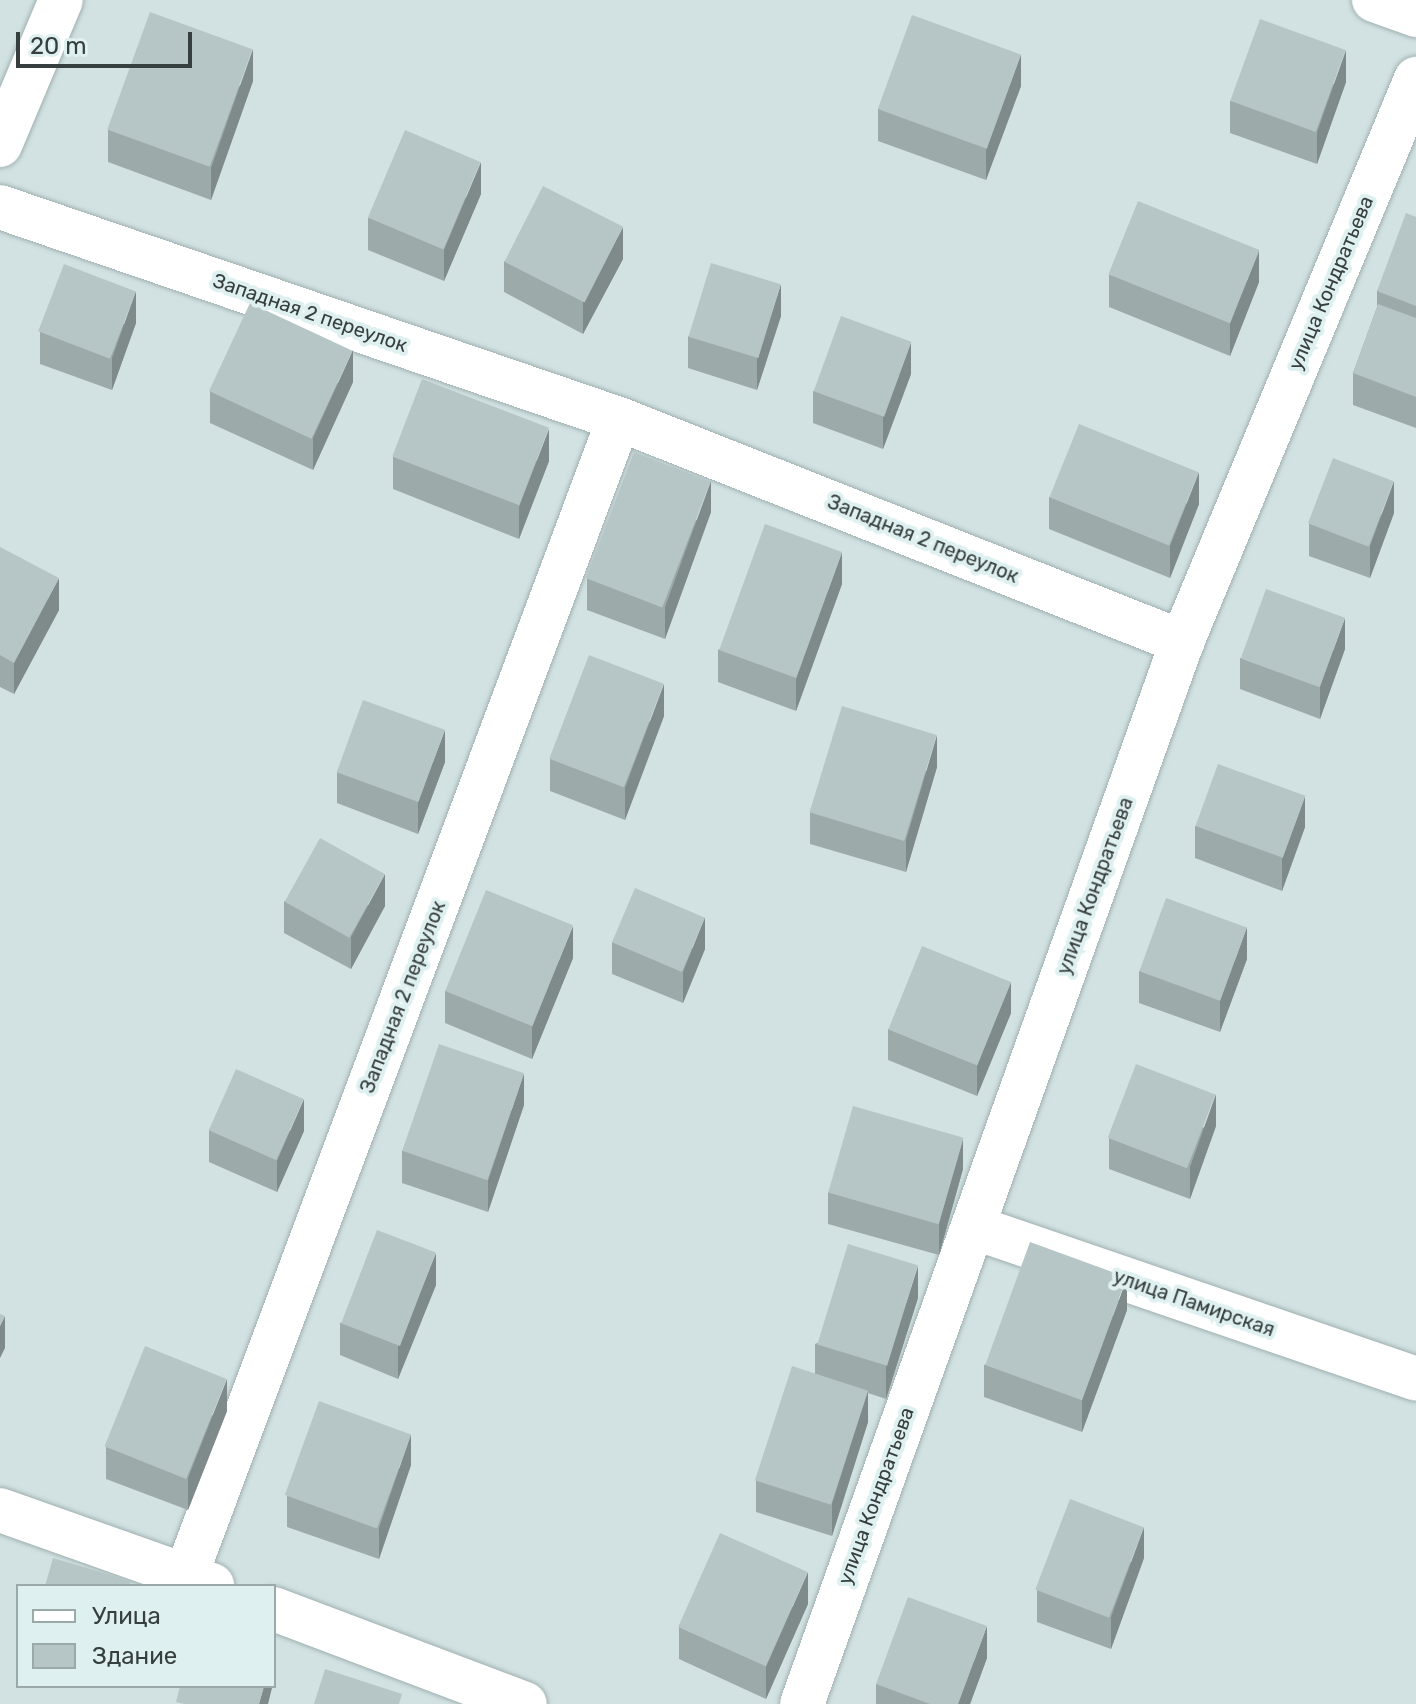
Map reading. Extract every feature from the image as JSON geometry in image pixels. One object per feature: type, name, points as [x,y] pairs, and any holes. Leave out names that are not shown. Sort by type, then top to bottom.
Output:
[{"type":"street","points":[[0,145],[61,0]]},
{"type":"street","points":[[1374,0],[1416,15]]},
{"type":"street","name":"улица Кондратьева","points":[[802,1704],[1182,642],[1416,79]]},
{"type":"street","name":"Западная 2 переулок","points":[[0,207],[619,419],[1182,642]]},
{"type":"street","name":"Западная 2 переулок","points":[[0,1510],[200,1581],[619,419]]},
{"type":"street","name":"улица Памирская","points":[[973,1227],[1416,1379]]},
{"type":"street","points":[[276,1610],[525,1704]]},
{"type":"building","points":[[150,12],[252,49],[210,167],[107,129]]},
{"type":"building","points":[[912,15],[1021,55],[987,149],[878,109]]},
{"type":"building","points":[[1260,19],[1346,50],[1316,132],[1230,101]]},
{"type":"building","points":[[405,130],[480,162],[443,249],[368,217]]},
{"type":"building","points":[[543,186],[623,227],[585,303],[504,262]]},
{"type":"building","points":[[1138,201],[1259,250],[1230,323],[1108,274]]},
{"type":"building","points":[[1406,213],[1416,217],[1416,306],[1377,291]]},
{"type":"building","points":[[711,263],[781,284],[758,358],[688,337]]},
{"type":"building","points":[[64,264],[136,292],[110,359],[38,331]]},
{"type":"building","points":[[250,303],[352,351],[311,439],[209,391]]},
{"type":"building","points":[[1378,304],[1416,318],[1416,397],[1353,373]]},
{"type":"building","points":[[841,316],[911,342],[884,417],[814,391]]},
{"type":"building","points":[[422,379],[549,428],[519,505],[392,456]]},
{"type":"building","points":[[1079,424],[1199,472],[1169,546],[1049,497]]},
{"type":"building","points":[[634,452],[711,481],[662,607],[586,578]]},
{"type":"building","points":[[1333,458],[1394,481],[1369,547],[1308,523]]},
{"type":"building","points":[[765,524],[842,552],[796,678],[719,650]]},
{"type":"building","points":[[0,547],[59,578],[14,663],[0,655]]},
{"type":"building","points":[[1266,589],[1345,618],[1320,687],[1241,659]]},
{"type":"building","points":[[589,655],[664,684],[624,787],[549,759]]},
{"type":"building","points":[[363,700],[445,730],[418,802],[337,772]]},
{"type":"building","points":[[842,706],[937,735],[904,841],[810,812]]},
{"type":"building","points":[[1218,764],[1305,796],[1283,858],[1195,826]]},
{"type":"building","points":[[320,838],[385,874],[349,938],[285,902]]},
{"type":"building","points":[[635,888],[705,918],[682,972],[612,942]]},
{"type":"building","points":[[486,890],[573,925],[532,1026],[445,991]]},
{"type":"building","points":[[1166,898],[1247,927],[1220,1001],[1139,971]]},
{"type":"building","points":[[922,946],[1011,982],[977,1065],[888,1029]]},
{"type":"building","points":[[439,1044],[524,1073],[487,1180],[402,1151]]},
{"type":"building","points":[[1136,1064],[1215,1094],[1187,1168],[1108,1138]]},
{"type":"building","points":[[236,1069],[304,1099],[276,1160],[209,1130]]},
{"type":"building","points":[[853,1106],[964,1138],[939,1224],[828,1193]]},
{"type":"building","points":[[377,1230],[436,1253],[400,1346],[341,1323]]},
{"type":"building","points":[[1030,1242],[1127,1277],[1082,1400],[985,1365]]},
{"type":"building","points":[[848,1244],[918,1265],[887,1366],[817,1344]]},
{"type":"building","points":[[145,1346],[227,1379],[186,1479],[105,1446]]},
{"type":"building","points":[[792,1366],[868,1391],[831,1505],[755,1480]]},
{"type":"building","points":[[319,1401],[411,1435],[377,1528],[285,1495]]},
{"type":"building","points":[[1070,1499],[1144,1527],[1109,1618],[1035,1590]]},
{"type":"building","points":[[720,1533],[808,1572],[766,1666],[678,1627]]},
{"type":"building","points":[[53,1558],[131,1581],[130,1584],[46,1584]]},
{"type":"building","points":[[908,1597],[987,1626],[958,1704],[930,1704],[876,1684]]},
{"type":"building","points":[[325,1669],[402,1694],[399,1704],[314,1704]]},
{"type":"building","points":[[180,1688],[263,1688],[259,1704],[176,1702]]}]
